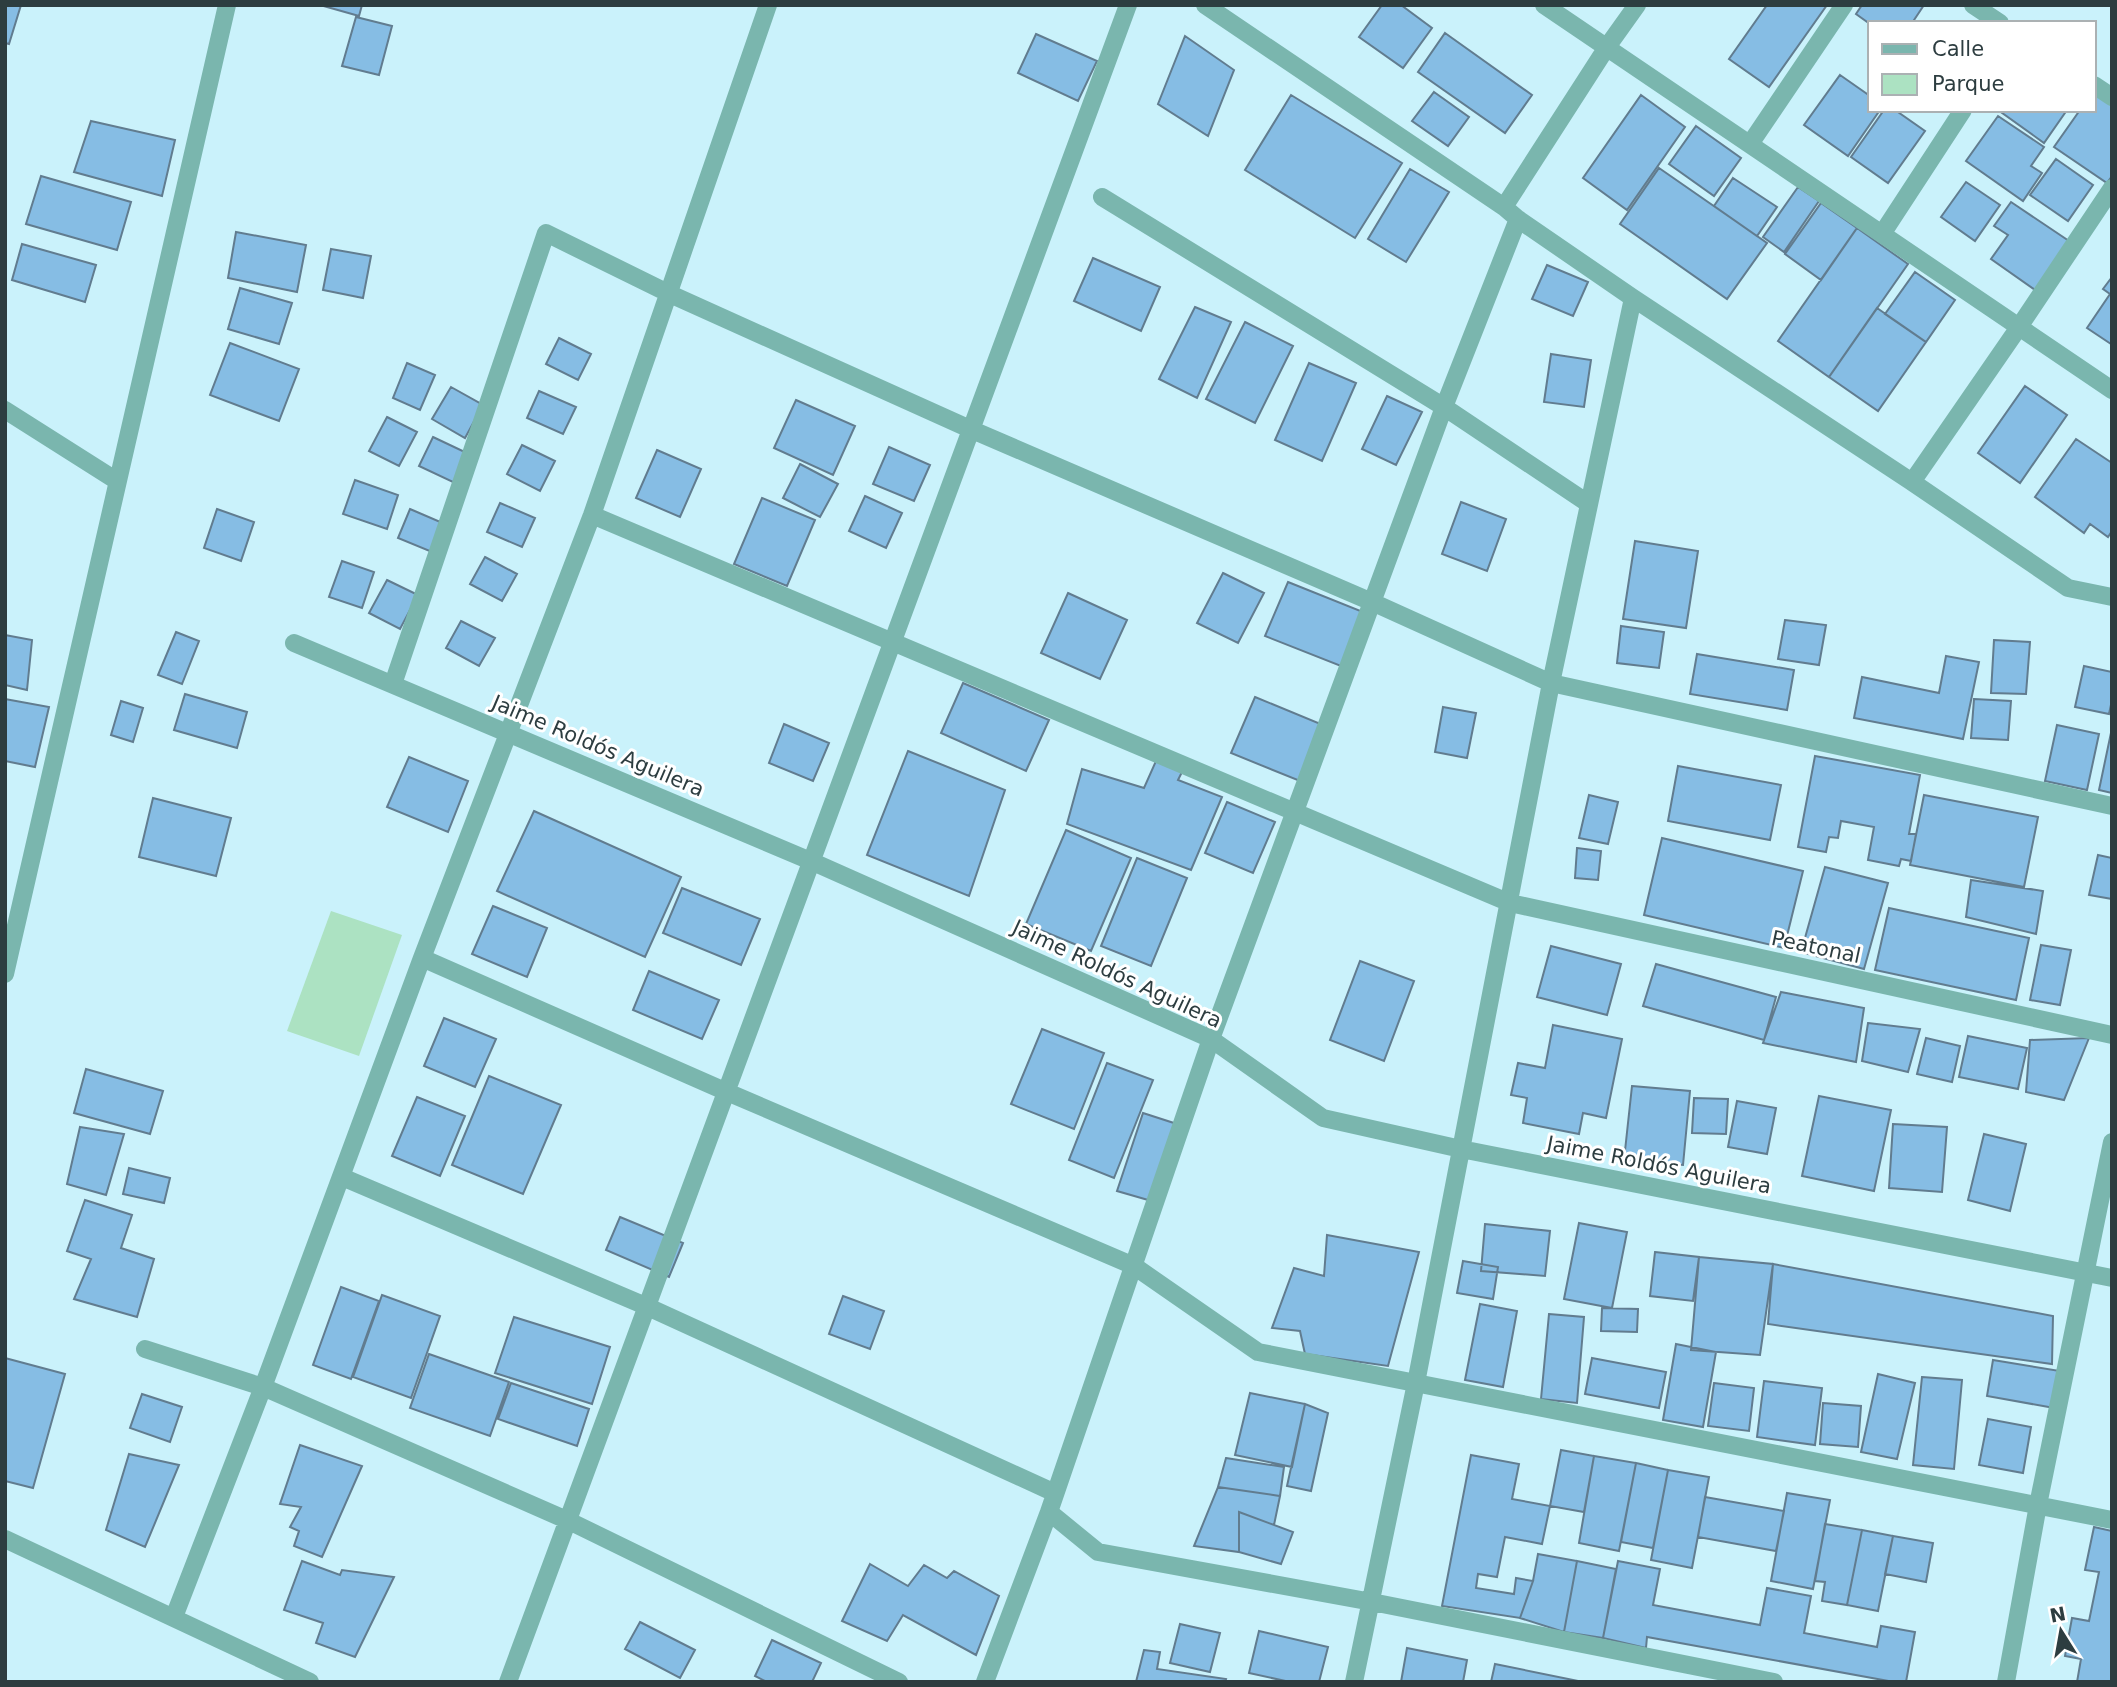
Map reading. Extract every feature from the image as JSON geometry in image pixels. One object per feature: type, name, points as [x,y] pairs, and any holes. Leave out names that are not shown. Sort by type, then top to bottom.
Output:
[{"type":"street","points":[[5,974],[227,5]]},
{"type":"street","points":[[174,1617],[592,515],[768,5]]},
{"type":"street","points":[[508,1682],[1128,5]]},
{"type":"street","points":[[1205,5],[1633,298],[2067,588],[2112,597]]},
{"type":"street","points":[[1544,5],[2112,390]]},
{"type":"street","points":[[985,1682],[1049,1512],[1211,1040],[1444,407],[1511,213],[1607,47],[1637,5]]},
{"type":"street","points":[[1750,144],[1844,5]]},
{"type":"street","points":[[1973,5],[1997,21]]},
{"type":"street","points":[[2096,86],[2112,97]]},
{"type":"street","points":[[1882,234],[1962,112]]},
{"type":"street","points":[[1912,482],[2112,188]]},
{"type":"street","points":[[1102,197],[1444,407],[1589,504]]},
{"type":"street","points":[[393,684],[546,233],[670,294],[970,429],[1372,602],[1551,683],[2112,806]]},
{"type":"street","points":[[1354,1682],[1416,1383],[1551,683],[1633,298]]},
{"type":"street","points":[[5,411],[117,481]]},
{"type":"street","name":"Peatonal","points":[[592,515],[1510,903],[2112,1035]]},
{"type":"street","name":"Jaime Roldós Aguilera","points":[[294,643],[813,862],[1211,1040],[1323,1118],[1461,1149],[2112,1278]]},
{"type":"street","points":[[422,958],[1134,1266],[1258,1352],[2112,1520]]},
{"type":"street","points":[[2006,1682],[2038,1505],[2112,1142]]},
{"type":"street","points":[[342,1177],[648,1307],[1055,1493]]},
{"type":"street","points":[[145,1349],[263,1387],[569,1521],[899,1682]]},
{"type":"street","points":[[1049,1512],[1098,1552],[1372,1602],[1774,1682]]},
{"type":"street","points":[[5,1539],[310,1682]]},
{"type":"green space","points":[[331,911],[402,935],[359,1056],[287,1031]]},
{"type":"building","points":[[5,5],[21,5],[9,44],[5,43]]},
{"type":"building","points":[[320,5],[362,5],[359,16]]},
{"type":"building","points":[[1382,5],[1401,5],[1432,28],[1403,68],[1359,37]]},
{"type":"building","points":[[1767,5],[1827,5],[1769,87],[1729,59]]},
{"type":"building","points":[[1862,5],[1924,5],[1913,21],[1868,23],[1856,14]]},
{"type":"building","points":[[356,17],[392,26],[379,75],[342,66]]},
{"type":"building","points":[[1445,33],[1532,95],[1505,133],[1418,72]]},
{"type":"building","points":[[1036,34],[1097,61],[1078,101],[1018,73]]},
{"type":"building","points":[[1185,36],[1234,70],[1208,136],[1158,104]]},
{"type":"building","points":[[1840,75],[1868,95],[1868,112],[1879,112],[1848,156],[1804,125]]},
{"type":"building","points":[[2096,90],[2112,97],[2112,176],[2107,183],[2054,147],[2079,112],[2096,112]]},
{"type":"building","points":[[1434,92],[1469,117],[1448,146],[1412,121]]},
{"type":"building","points":[[1291,95],[1402,163],[1355,238],[1245,170]]},
{"type":"building","points":[[1641,95],[1685,127],[1627,210],[1583,178]]},
{"type":"building","points":[[1883,112],[1898,112],[1925,131],[1888,183],[1851,157]]},
{"type":"building","points":[[2001,112],[2066,112],[2044,143]]},
{"type":"building","points":[[1998,116],[2044,147],[2031,166],[2042,173],[2023,201],[1966,161]]},
{"type":"building","points":[[91,121],[175,140],[162,196],[74,172]]},
{"type":"building","points":[[1696,126],[1741,158],[1714,196],[1669,164]]},
{"type":"building","points":[[2056,159],[2093,185],[2068,221],[2030,195]]},
{"type":"building","points":[[1659,168],[1767,243],[1727,299],[1620,224]]},
{"type":"building","points":[[1410,169],[1449,192],[1406,262],[1368,239]]},
{"type":"building","points":[[41,176],[131,202],[117,250],[26,224]]},
{"type":"building","points":[[1733,178],[1777,207],[1757,236],[1714,206]]},
{"type":"building","points":[[1966,182],[2000,205],[1975,241],[1941,217]]},
{"type":"building","points":[[1798,187],[1819,201],[1784,252],[1763,237]]},
{"type":"building","points":[[2011,202],[2072,243],[2038,292],[1991,259],[2008,235],[1994,226]]},
{"type":"building","points":[[1821,203],[1857,228],[1821,280],[1785,254]]},
{"type":"building","points":[[1857,228],[1908,264],[1829,377],[1778,341]]},
{"type":"building","points":[[236,232],[306,245],[297,292],[228,278]]},
{"type":"building","points":[[22,244],[96,265],[85,302],[12,280]]},
{"type":"building","points":[[331,249],[371,256],[363,298],[323,290]]},
{"type":"building","points":[[1093,258],[1160,287],[1141,331],[1074,301]]},
{"type":"building","points":[[1547,265],[1588,282],[1573,316],[1532,299]]},
{"type":"building","points":[[1915,272],[1955,300],[1926,342],[1885,314]]},
{"type":"building","points":[[2112,277],[2111,344],[2087,328],[2110,294],[2103,289]]},
{"type":"building","points":[[240,288],[292,303],[279,344],[228,329]]},
{"type":"building","points":[[1195,307],[1231,322],[1197,398],[1159,379]]},
{"type":"building","points":[[1877,308],[1926,342],[1878,411],[1829,377]]},
{"type":"building","points":[[1245,322],[1293,346],[1255,423],[1206,399]]},
{"type":"building","points":[[559,338],[591,354],[578,380],[546,364]]},
{"type":"building","points":[[230,343],[299,369],[279,421],[210,395]]},
{"type":"building","points":[[1551,354],[1591,360],[1584,407],[1544,402]]},
{"type":"building","points":[[407,363],[435,375],[420,410],[393,398]]},
{"type":"building","points":[[1309,363],[1356,383],[1322,461],[1275,440]]},
{"type":"building","points":[[2025,386],[2067,415],[2020,483],[1978,453]]},
{"type":"building","points":[[451,387],[483,405],[465,438],[432,419]]},
{"type":"building","points":[[539,391],[576,407],[563,434],[527,418]]},
{"type":"building","points":[[1387,396],[1422,412],[1396,465],[1362,449]]},
{"type":"building","points":[[796,400],[855,426],[833,475],[774,448]]},
{"type":"building","points":[[387,417],[417,432],[399,466],[369,451]]},
{"type":"building","points":[[433,437],[469,454],[455,483],[419,466]]},
{"type":"building","points":[[2076,439],[2112,463],[2112,531],[2108,537],[2090,524],[2084,533],[2035,497]]},
{"type":"building","points":[[522,445],[555,461],[540,491],[507,474]]},
{"type":"building","points":[[889,447],[930,465],[914,501],[873,484]]},
{"type":"building","points":[[657,450],[701,469],[680,517],[636,498]]},
{"type":"building","points":[[800,464],[838,484],[820,517],[783,498]]},
{"type":"building","points":[[355,480],[398,495],[387,529],[343,514]]},
{"type":"building","points":[[865,496],[902,513],[886,548],[849,531]]},
{"type":"building","points":[[762,498],[815,520],[787,586],[734,564]]},
{"type":"building","points":[[1461,502],[1506,519],[1487,571],[1442,554]]},
{"type":"building","points":[[500,503],[535,518],[522,547],[487,532]]},
{"type":"building","points":[[217,509],[254,522],[241,561],[204,548]]},
{"type":"building","points":[[410,509],[445,524],[432,552],[398,538]]},
{"type":"building","points":[[1635,541],[1698,551],[1686,628],[1623,619]]},
{"type":"building","points":[[485,557],[517,574],[502,601],[470,584]]},
{"type":"building","points":[[342,561],[374,572],[362,608],[329,597]]},
{"type":"building","points":[[1223,573],[1264,593],[1238,643],[1197,623]]},
{"type":"building","points":[[387,580],[418,595],[400,629],[369,613]]},
{"type":"building","points":[[1288,582],[1368,614],[1346,668],[1265,636]]},
{"type":"building","points":[[1068,593],[1127,620],[1100,679],[1041,653]]},
{"type":"building","points":[[1785,620],[1826,625],[1819,665],[1778,659]]},
{"type":"building","points":[[461,621],[495,638],[479,666],[446,648]]},
{"type":"building","points":[[1621,626],[1664,632],[1659,668],[1617,663]]},
{"type":"building","points":[[176,632],[199,641],[182,684],[158,675]]},
{"type":"building","points":[[5,635],[32,640],[27,690],[5,685]]},
{"type":"building","points":[[1994,640],[2030,642],[2026,694],[1991,693]]},
{"type":"building","points":[[1697,654],[1794,670],[1787,710],[1690,694]]},
{"type":"building","points":[[1946,656],[1979,662],[1963,739],[1854,718],[1862,677],[1939,693]]},
{"type":"building","points":[[2084,666],[2112,672],[2109,714],[2075,707]]},
{"type":"building","points":[[963,683],[1049,720],[1026,771],[941,733]]},
{"type":"building","points":[[185,694],[247,712],[237,748],[174,730]]},
{"type":"building","points":[[1255,697],[1323,725],[1300,781],[1231,753]]},
{"type":"building","points":[[5,699],[49,707],[35,767],[5,761]]},
{"type":"building","points":[[1974,699],[2011,701],[2008,740],[1971,738]]},
{"type":"building","points":[[121,701],[143,708],[133,742],[111,735]]},
{"type":"building","points":[[1443,707],[1476,713],[1467,758],[1435,752]]},
{"type":"building","points":[[784,724],[829,743],[813,781],[769,763]]},
{"type":"building","points":[[2057,725],[2099,734],[2087,790],[2045,781]]},
{"type":"building","points":[[2112,728],[2112,793],[2099,790]]},
{"type":"building","points":[[908,751],[1005,790],[969,896],[867,855]]},
{"type":"building","points":[[1815,756],[1920,775],[1909,834],[1916,834],[1911,861],[1901,859],[1899,866],[1868,860],[1874,827],[1841,821],[1838,838],[1829,837],[1826,852],[1798,847]]},
{"type":"building","points":[[409,757],[468,781],[448,832],[387,807]]},
{"type":"building","points":[[1156,761],[1182,772],[1178,780],[1222,797],[1191,870],[1067,824],[1082,769],[1144,788]]},
{"type":"building","points":[[1678,766],[1781,785],[1770,840],[1668,821]]},
{"type":"building","points":[[1589,795],[1618,802],[1608,844],[1579,838]]},
{"type":"building","points":[[1924,795],[2038,817],[2024,887],[1910,865]]},
{"type":"building","points":[[153,798],[231,818],[216,876],[139,857]]},
{"type":"building","points":[[1227,802],[1275,822],[1253,873],[1205,853]]},
{"type":"building","points":[[534,811],[681,877],[645,957],[497,891]]},
{"type":"building","points":[[1066,830],[1131,858],[1091,951],[1026,924]]},
{"type":"building","points":[[1662,838],[1803,871],[1784,948],[1644,915]]},
{"type":"building","points":[[1577,848],[1601,851],[1598,880],[1575,878]]},
{"type":"building","points":[[2098,855],[2112,858],[2112,899],[2089,895]]},
{"type":"building","points":[[1137,858],[1187,878],[1151,966],[1101,946]]},
{"type":"building","points":[[1825,867],[1888,883],[1864,969],[1801,952]]},
{"type":"building","points":[[1971,880],[2043,891],[2036,934],[1966,917]]},
{"type":"building","points":[[682,888],[760,919],[741,965],[663,933]]},
{"type":"building","points":[[493,906],[547,928],[527,977],[472,954]]},
{"type":"building","points":[[1889,908],[2029,938],[2016,1000],[1875,970]]},
{"type":"building","points":[[2041,945],[2071,950],[2060,1005],[2030,1000]]},
{"type":"building","points":[[1551,946],[1621,964],[1607,1015],[1537,997]]},
{"type":"building","points":[[1360,961],[1414,981],[1384,1061],[1330,1040]]},
{"type":"building","points":[[1656,964],[1776,997],[1764,1040],[1643,1006]]},
{"type":"building","points":[[649,971],[719,1000],[702,1039],[633,1010]]},
{"type":"building","points":[[1781,992],[1864,1008],[1856,1062],[1763,1043]]},
{"type":"building","points":[[444,1018],[496,1039],[475,1087],[424,1066]]},
{"type":"building","points":[[1868,1023],[1920,1029],[1908,1072],[1862,1061]]},
{"type":"building","points":[[1553,1025],[1622,1039],[1606,1118],[1583,1113],[1579,1134],[1523,1123],[1527,1098],[1511,1095],[1518,1063],[1545,1068]]},
{"type":"building","points":[[1042,1029],[1104,1053],[1074,1129],[1011,1104]]},
{"type":"building","points":[[1968,1036],[2027,1048],[2018,1089],[1959,1077]]},
{"type":"building","points":[[1926,1038],[1960,1046],[1952,1082],[1917,1074]]},
{"type":"building","points":[[2089,1038],[2064,1100],[2026,1092],[2030,1040]]},
{"type":"building","points":[[1107,1063],[1153,1080],[1114,1178],[1069,1160]]},
{"type":"building","points":[[86,1069],[163,1091],[150,1134],[74,1113]]},
{"type":"building","points":[[489,1076],[561,1105],[523,1194],[452,1165]]},
{"type":"building","points":[[1632,1086],[1690,1091],[1683,1165],[1624,1160]]},
{"type":"building","points":[[1819,1096],[1891,1110],[1874,1191],[1802,1176]]},
{"type":"building","points":[[417,1097],[465,1116],[440,1176],[392,1156]]},
{"type":"building","points":[[1694,1098],[1728,1099],[1726,1134],[1692,1133]]},
{"type":"building","points":[[1737,1101],[1776,1108],[1767,1154],[1728,1147]]},
{"type":"building","points":[[1143,1113],[1180,1125],[1155,1202],[1117,1191]]},
{"type":"building","points":[[1893,1124],[1947,1127],[1942,1192],[1889,1188]]},
{"type":"building","points":[[80,1127],[124,1134],[106,1195],[67,1184]]},
{"type":"building","points":[[1984,1134],[2026,1144],[2010,1211],[1968,1200]]},
{"type":"building","points":[[129,1168],[170,1178],[164,1203],[123,1194]]},
{"type":"building","points":[[85,1200],[132,1215],[121,1248],[154,1259],[137,1317],[74,1299],[91,1259],[67,1251]]},
{"type":"building","points":[[620,1217],[683,1243],[669,1277],[606,1250]]},
{"type":"building","points":[[1579,1223],[1627,1232],[1612,1308],[1564,1299]]},
{"type":"building","points":[[1485,1224],[1550,1231],[1545,1276],[1481,1271]]},
{"type":"building","points":[[1327,1235],[1419,1252],[1388,1366],[1305,1354],[1300,1331],[1272,1328],[1294,1268],[1324,1276]]},
{"type":"building","points":[[1655,1252],[1699,1257],[1693,1301],[1650,1296]]},
{"type":"building","points":[[1699,1257],[1773,1264],[1760,1355],[1691,1350]]},
{"type":"building","points":[[1463,1261],[1498,1267],[1493,1299],[1457,1293]]},
{"type":"building","points":[[1773,1264],[2053,1316],[2052,1364],[1768,1324]]},
{"type":"building","points":[[341,1287],[379,1301],[351,1379],[313,1365]]},
{"type":"building","points":[[382,1295],[440,1316],[411,1398],[353,1377]]},
{"type":"building","points":[[843,1296],[884,1311],[870,1349],[829,1334]]},
{"type":"building","points":[[1480,1304],[1517,1311],[1503,1387],[1465,1380]]},
{"type":"building","points":[[1602,1308],[1638,1309],[1637,1332],[1601,1331]]},
{"type":"building","points":[[1549,1314],[1584,1317],[1577,1403],[1541,1399]]},
{"type":"building","points":[[514,1317],[610,1347],[592,1404],[495,1373]]},
{"type":"building","points":[[1676,1344],[1716,1352],[1703,1427],[1663,1420]]},
{"type":"building","points":[[429,1354],[509,1382],[490,1436],[410,1408]]},
{"type":"building","points":[[5,1358],[65,1374],[33,1488],[5,1481]]},
{"type":"building","points":[[1592,1358],[1666,1372],[1659,1408],[1585,1394]]},
{"type":"building","points":[[1993,1360],[2066,1372],[2060,1409],[1987,1396]]},
{"type":"building","points":[[1878,1374],[1915,1383],[1897,1459],[1861,1452]]},
{"type":"building","points":[[1922,1377],[1962,1380],[1954,1469],[1913,1465]]},
{"type":"building","points":[[1764,1381],[1822,1388],[1815,1445],[1757,1437]]},
{"type":"building","points":[[511,1383],[589,1409],[577,1446],[498,1419]]},
{"type":"building","points":[[1714,1383],[1754,1388],[1749,1431],[1708,1426]]},
{"type":"building","points":[[1250,1393],[1305,1404],[1292,1467],[1235,1455]]},
{"type":"building","points":[[142,1394],[182,1407],[170,1442],[130,1428]]},
{"type":"building","points":[[1823,1403],[1861,1406],[1858,1447],[1820,1444]]},
{"type":"building","points":[[1305,1404],[1328,1413],[1311,1491],[1287,1486]]},
{"type":"building","points":[[1988,1419],[2031,1427],[2023,1473],[1979,1465]]},
{"type":"building","points":[[300,1445],[362,1466],[322,1557],[294,1546],[299,1531],[290,1527],[301,1507],[280,1504]]},
{"type":"building","points":[[1561,1450],[1594,1456],[1584,1512],[1550,1506]]},
{"type":"building","points":[[129,1454],[179,1465],[145,1547],[106,1530]]},
{"type":"building","points":[[1471,1455],[1519,1464],[1512,1499],[1550,1506],[1542,1544],[1505,1537],[1497,1577],[1478,1574],[1476,1588],[1514,1594],[1516,1578],[1533,1581],[1520,1618],[1442,1606]]},
{"type":"building","points":[[1594,1456],[1636,1463],[1619,1551],[1579,1543]]},
{"type":"building","points":[[1226,1458],[1284,1467],[1280,1496],[1218,1487]]},
{"type":"building","points":[[1636,1463],[1668,1470],[1653,1548],[1621,1542]]},
{"type":"building","points":[[1668,1470],[1709,1477],[1692,1568],[1651,1560]]},
{"type":"building","points":[[1218,1487],[1280,1496],[1274,1525],[1239,1512],[1239,1552],[1194,1546]]},
{"type":"building","points":[[1787,1493],[1830,1500],[1813,1589],[1771,1581]]},
{"type":"building","points":[[1705,1497],[1784,1511],[1776,1551],[1698,1537]]},
{"type":"building","points":[[1239,1512],[1293,1532],[1281,1564],[1239,1552]]},
{"type":"building","points":[[1825,1524],[1862,1530],[1847,1605],[1822,1601],[1825,1582],[1815,1581]]},
{"type":"building","points":[[2094,1527],[2112,1531],[2112,1682],[2077,1682],[2081,1659],[2065,1656],[2072,1618],[2089,1621],[2099,1572],[2085,1570]]},
{"type":"building","points":[[1862,1530],[1893,1536],[1878,1611],[1847,1605]]},
{"type":"building","points":[[1893,1536],[1933,1543],[1926,1582],[1885,1574]]},
{"type":"building","points":[[1538,1554],[1577,1561],[1564,1632],[1520,1618],[1533,1581]]},
{"type":"building","points":[[302,1561],[340,1575],[342,1570],[394,1577],[355,1657],[316,1643],[323,1623],[284,1610]]},
{"type":"building","points":[[1577,1561],[1616,1569],[1603,1638],[1564,1632]]},
{"type":"building","points":[[1618,1561],[1660,1569],[1653,1605],[1760,1625],[1767,1588],[1811,1596],[1804,1633],[1877,1647],[1881,1626],[1915,1632],[1906,1682],[1647,1637],[1646,1648],[1603,1638]]},
{"type":"building","points":[[870,1564],[908,1586],[924,1565],[947,1578],[954,1571],[999,1596],[976,1655],[903,1615],[887,1641],[842,1621]]},
{"type":"building","points":[[640,1622],[695,1650],[680,1678],[625,1649]]},
{"type":"building","points":[[1180,1624],[1220,1633],[1210,1672],[1170,1663]]},
{"type":"building","points":[[1259,1631],[1328,1647],[1319,1682],[1290,1682],[1249,1673]]},
{"type":"building","points":[[772,1640],[821,1663],[812,1682],[767,1682],[755,1676]]},
{"type":"building","points":[[1407,1648],[1467,1660],[1463,1682],[1401,1682]]},
{"type":"building","points":[[1144,1650],[1160,1652],[1157,1669],[1226,1679],[1225,1682],[1136,1682]]},
{"type":"building","points":[[1495,1664],[1583,1682],[1491,1682]]}]
